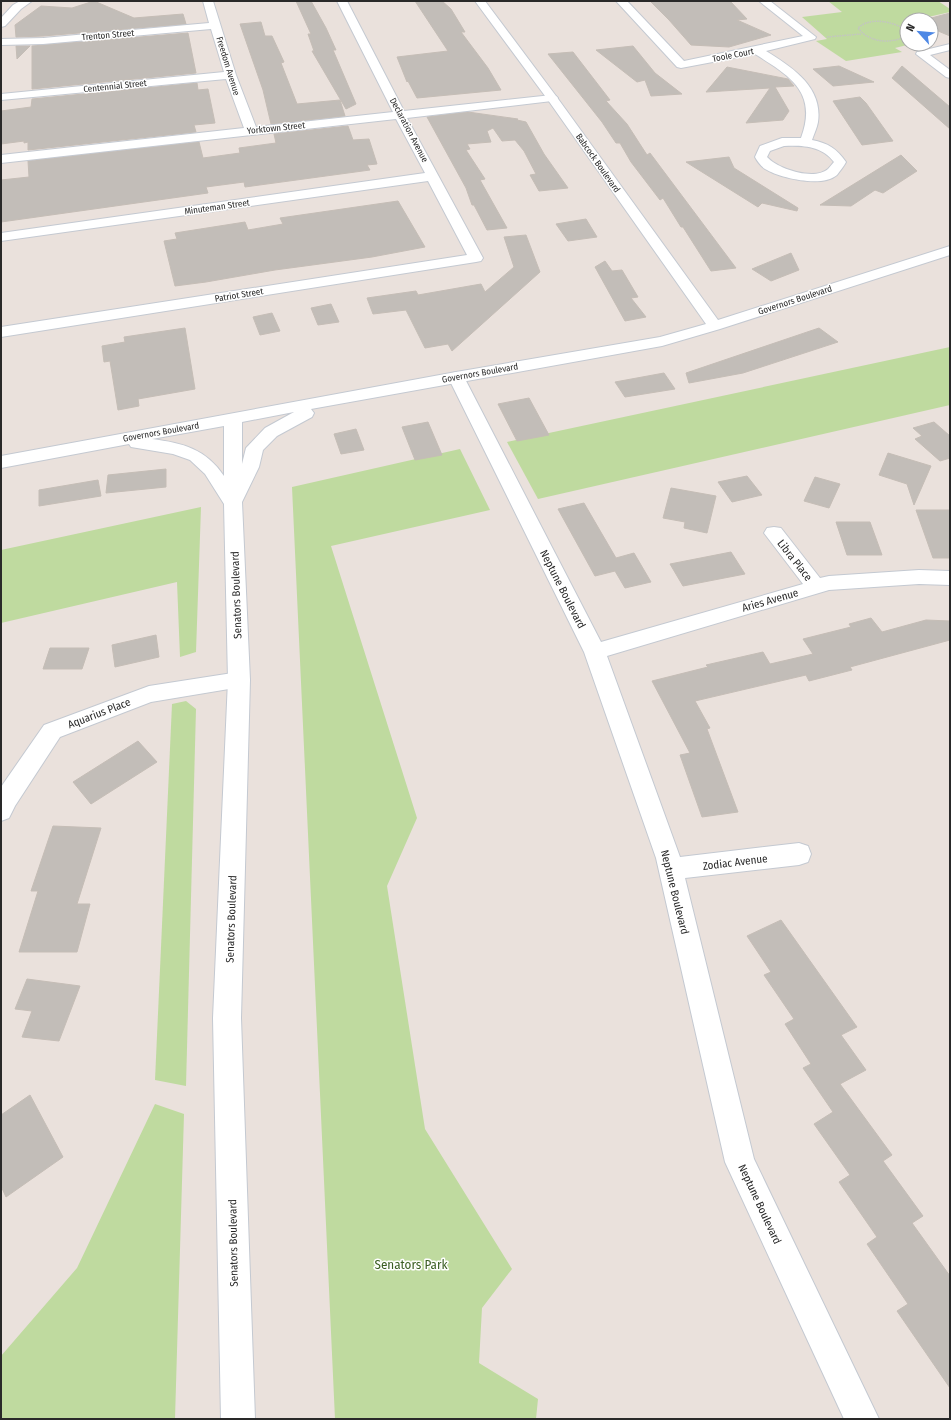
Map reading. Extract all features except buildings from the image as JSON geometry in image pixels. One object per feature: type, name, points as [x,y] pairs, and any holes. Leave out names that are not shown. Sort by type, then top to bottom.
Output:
[{"type":"street","points":[[1,24],[17,7],[27,1]]},
{"type":"street","name":"Freedom Avenue","points":[[208,1],[230,75],[251,130]]},
{"type":"street","name":"Declaration Avenue","points":[[342,1],[400,115],[476,258]]},
{"type":"street","name":"Babcock Boulevard","points":[[480,1],[552,98],[714,326]]},
{"type":"street","name":"Toole Court","points":[[621,1],[681,65],[757,50],[811,37]]},
{"type":"street","points":[[764,1],[811,37]]},
{"type":"street","name":"Trenton Street","points":[[1,42],[43,42],[216,25]]},
{"type":"street","points":[[950,47],[921,54],[950,75]]},
{"type":"street","points":[[757,50],[790,71],[805,88],[813,111],[812,124],[806,143]]},
{"type":"street","name":"Centennial Street","points":[[1,97],[230,75]]},
{"type":"street","name":"Yorktown Street","points":[[1,159],[251,130],[552,98]]},
{"type":"street","points":[[787,142],[806,143],[818,146],[833,153],[840,162],[838,168],[832,173],[821,176],[794,176],[771,169],[760,159],[760,153],[764,148],[772,145],[787,142]]},
{"type":"street","name":"Minuteman Street","points":[[1,237],[433,176]]},
{"type":"street","name":"Governors Boulevard","points":[[1,462],[456,377],[662,341],[714,326],[950,250]]},
{"type":"street","name":"Patriot Street","points":[[1,332],[476,258]]},
{"type":"street","name":"Neptune Boulevard","points":[[456,377],[595,652],[668,858],[740,1162],[862,1419]]},
{"type":"street","points":[[233,503],[250,467],[255,448],[271,432],[324,402]]},
{"type":"street","name":"Senators Boulevard","points":[[233,419],[233,503],[239,680],[227,1018],[238,1419]]},
{"type":"street","points":[[119,440],[182,450],[198,458],[210,469],[233,503]]},
{"type":"street","name":"Libra Place","points":[[774,533],[816,587]]},
{"type":"street","name":"Aries Avenue","points":[[595,652],[828,583],[919,576],[950,578]]},
{"type":"street","name":"Aquarius Place","points":[[1,811],[4,802],[52,731],[149,694],[239,680]]},
{"type":"street","name":"Zodiac Avenue","points":[[671,869],[799,854]]},
{"type":"path","points":[[899,26],[894,24],[870,22],[858,28],[862,34],[869,38],[884,40],[899,38]]},
{"type":"path","points":[[811,37],[862,34]]},
{"type":"green space","points":[[828,1],[938,1],[950,9],[950,12],[939,15],[939,12],[899,12],[899,47],[895,48],[899,50],[899,52],[902,52],[846,61],[816,41],[827,39],[802,17],[842,12]]},
{"type":"green space","points":[[950,347],[950,405],[538,499],[507,442]]},
{"type":"green space","name":"Senators Park","points":[[460,449],[490,510],[331,546],[417,818],[387,886],[425,1129],[512,1269],[482,1308],[479,1363],[538,1399],[536,1419],[335,1419],[292,487]]},
{"type":"green space","points":[[201,507],[196,652],[180,657],[177,582],[1,623],[1,550]]},
{"type":"green space","points":[[186,701],[196,709],[186,1086],[155,1080],[172,704]]},
{"type":"green space","points":[[155,1104],[184,1114],[175,1419],[1,1419],[1,1356],[77,1268]]}]
